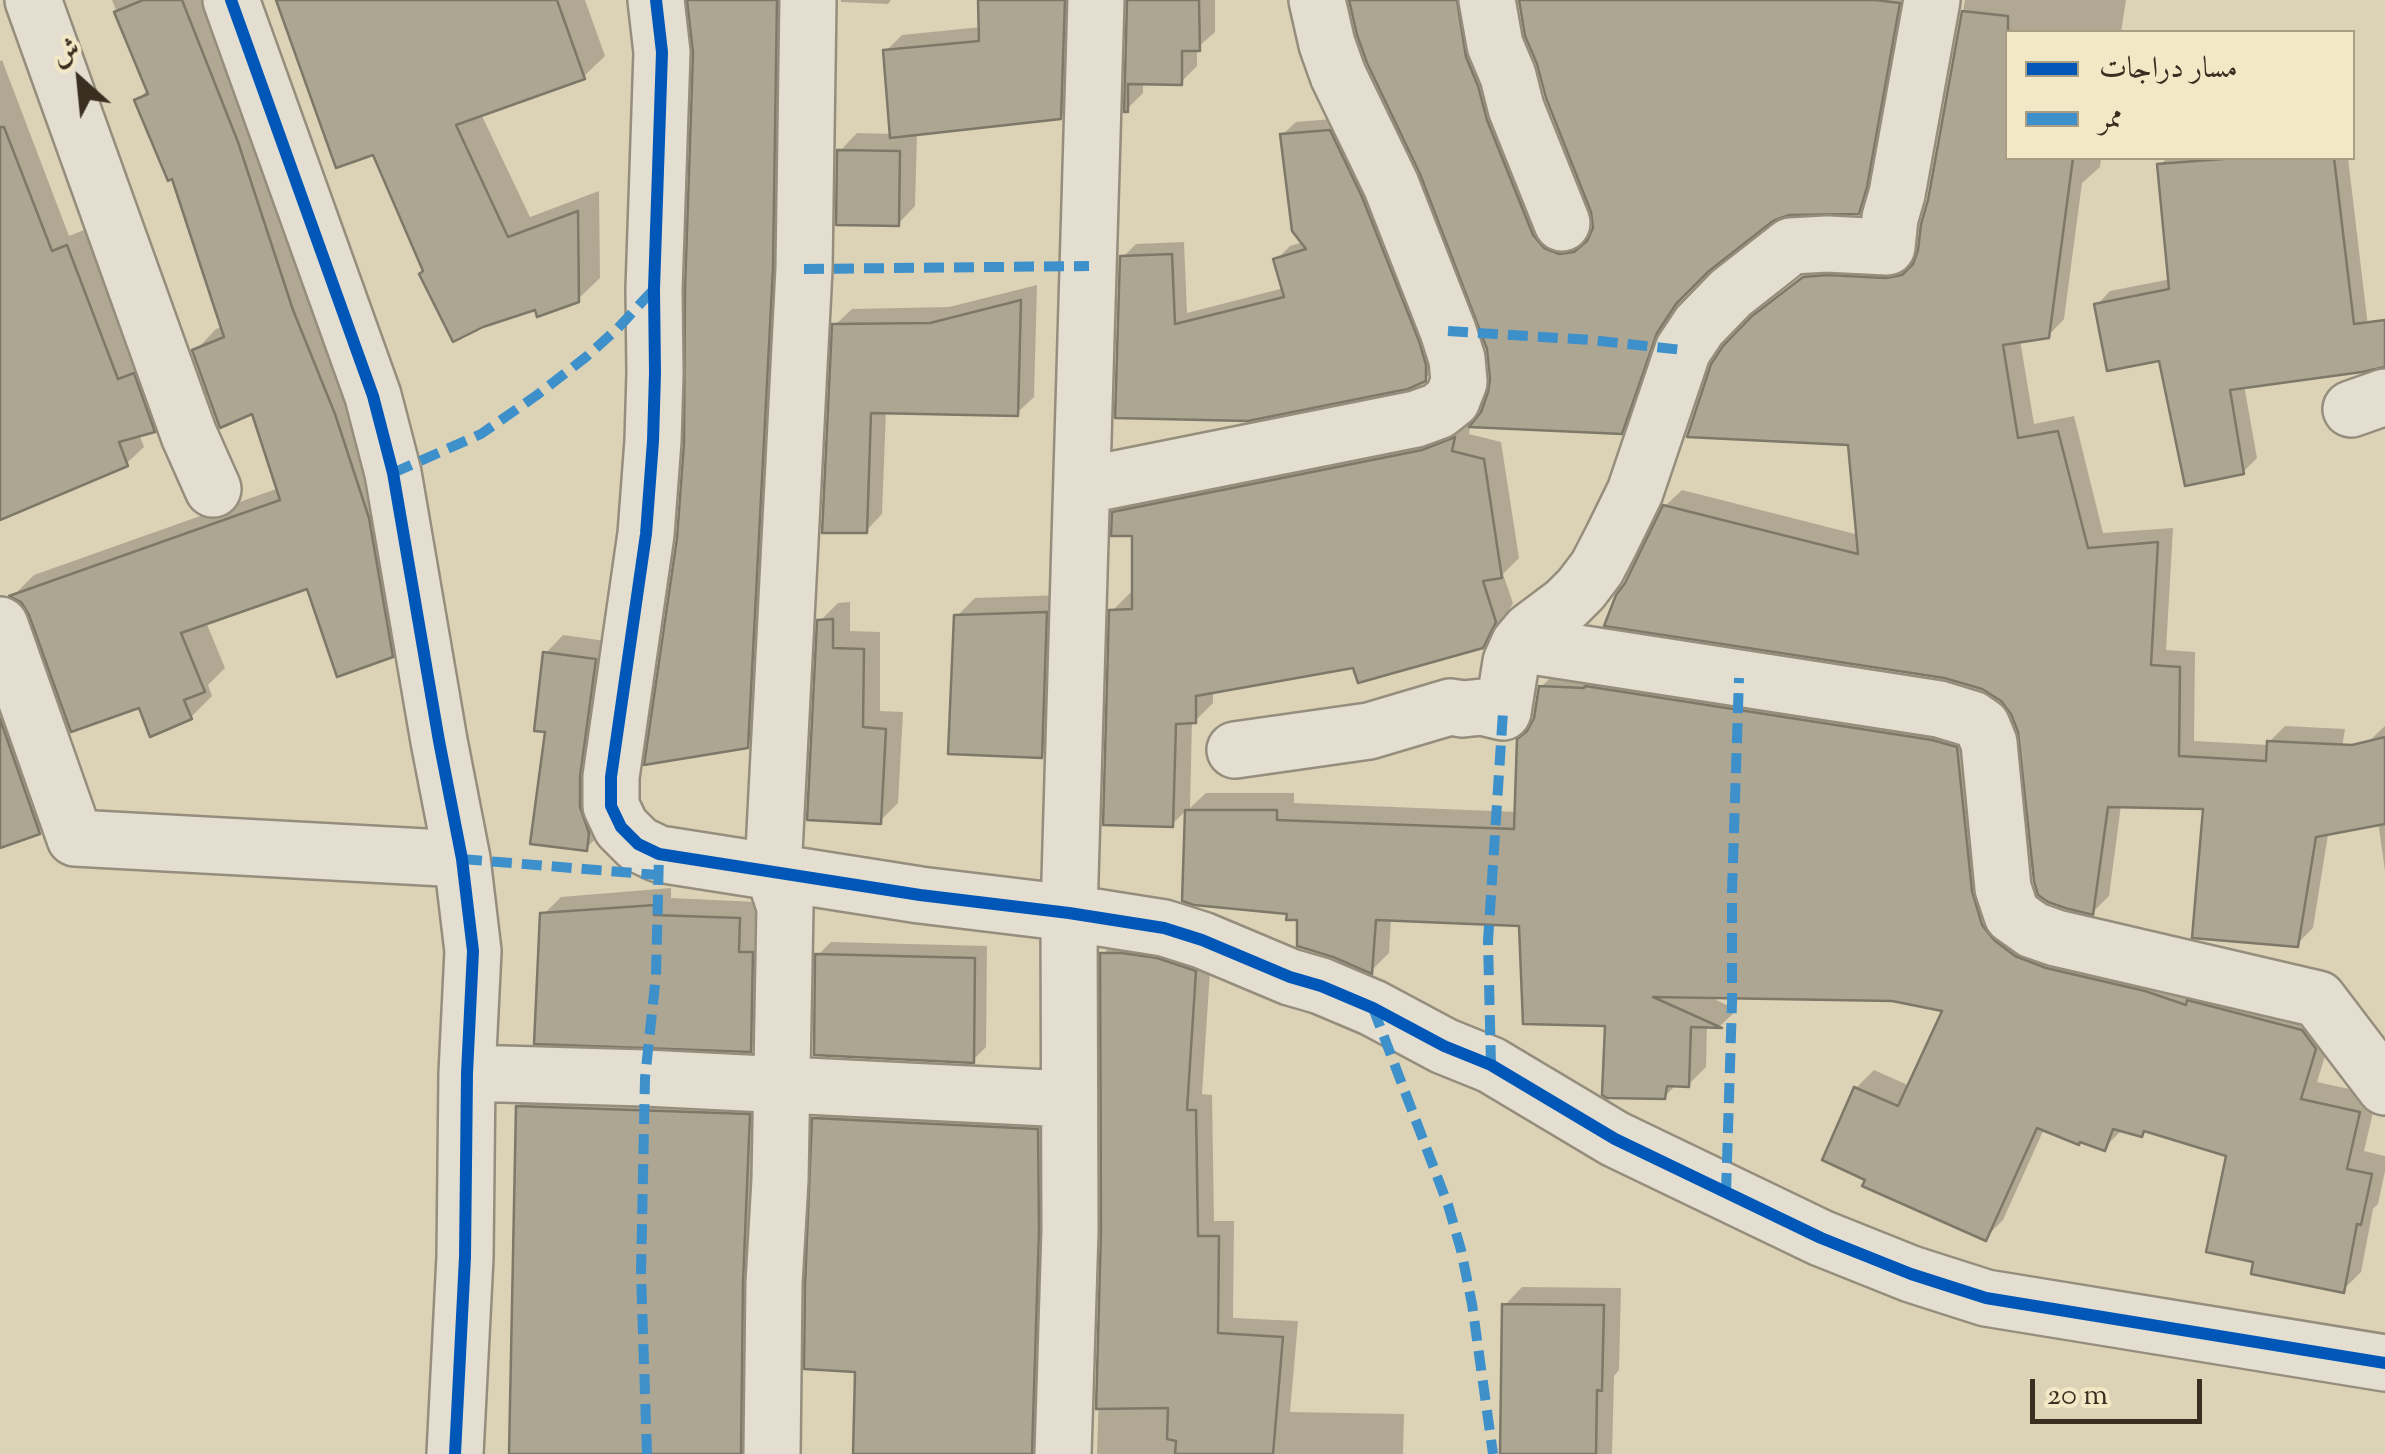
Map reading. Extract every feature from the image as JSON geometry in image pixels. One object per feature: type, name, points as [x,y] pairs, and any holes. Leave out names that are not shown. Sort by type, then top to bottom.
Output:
[{"type":"street","points":[[0,15],[32,0],[189,435],[213,489]]},
{"type":"street","points":[[232,0],[373,396],[392,473],[462,859],[473,951],[466,1257],[455,1454]]},
{"type":"street","points":[[656,0],[662,52],[653,441],[646,534],[610,776],[611,806],[621,827],[638,844],[658,854],[1164,928],[1374,1008],[1444,1046],[1491,1065],[1615,1139],[1821,1238],[1911,1274],[1986,1298],[2385,1363]]},
{"type":"street","points":[[772,1454],[785,907],[772,870],[804,269],[808,0]]},
{"type":"street","points":[[1063,1454],[1070,1232],[1068,914],[1096,0]]},
{"type":"street","points":[[1082,486],[1416,419],[1438,411],[1452,400],[1458,382],[1457,359],[1448,331],[1390,185],[1338,74],[1318,0]]},
{"type":"street","points":[[1487,0],[1495,45],[1516,108],[1562,223]]},
{"type":"street","points":[[1235,750],[1369,732],[1450,707],[1504,712],[1511,662],[1519,644],[1566,604],[1597,568],[1635,492],[1684,350],[1699,326],[1730,293],[1790,246],[1887,246],[1932,0]]},
{"type":"street","points":[[0,625],[75,838],[462,859]]},
{"type":"street","points":[[1519,644],[1939,709],[1972,719],[1982,726],[1989,742],[2004,888],[2012,915],[2033,930],[2056,938],[2318,999],[2385,1087]]},
{"type":"street","points":[[468,1073],[1068,1099]]},
{"type":"building","points":[[143,0],[182,0],[238,142],[293,310],[335,414],[369,518],[393,657],[337,677],[307,589],[181,633],[205,692],[184,700],[192,719],[150,737],[139,708],[71,732],[29,615],[21,602],[9,596],[280,500],[252,414],[220,428],[192,350],[224,337],[172,179],[168,181],[134,100],[148,94],[114,12]]},
{"type":"building","points":[[276,0],[557,0],[585,79],[456,125],[508,237],[578,211],[579,302],[537,317],[535,310],[483,327],[453,342],[419,274],[423,271],[373,155],[336,168]]},
{"type":"building","points":[[687,0],[777,0],[773,268],[748,748],[644,765],[677,538],[684,443],[693,53]]},
{"type":"building","points":[[978,0],[1065,0],[1061,119],[890,138],[883,50],[979,41]]},
{"type":"building","points":[[1127,0],[1199,0],[1200,51],[1182,51],[1182,85],[1128,84],[1128,112],[1124,112]]},
{"type":"building","points":[[1349,0],[1457,0],[1466,57],[1533,235],[1544,248],[1559,254],[1574,252],[1587,241],[1593,228],[1591,212],[1546,98],[1525,36],[1519,0],[1900,3],[1859,214],[1789,215],[1773,221],[1709,271],[1676,304],[1657,333],[1622,434],[1469,427],[1481,412],[1488,392],[1487,349],[1420,174],[1367,63]]},
{"type":"building","points":[[1962,11],[2008,16],[2005,160],[2073,160],[2049,338],[2003,345],[2018,438],[2058,431],[2088,548],[2158,542],[2151,665],[2180,667],[2179,756],[2266,761],[2267,741],[2352,745],[2385,737],[2385,824],[2316,837],[2298,947],[2192,938],[2203,809],[2108,807],[2093,915],[2048,902],[2038,895],[2018,732],[2001,701],[1982,689],[1944,678],[1604,626],[1663,505],[1858,554],[1848,445],[1687,437],[1711,364],[1752,316],[1803,277],[1902,275],[1913,264],[1918,250]]},
{"type":"building","points":[[0,127],[4,127],[52,251],[67,245],[118,379],[134,373],[155,432],[119,442],[128,466],[0,520]]},
{"type":"building","points":[[1330,130],[1362,197],[1419,341],[1426,381],[1408,389],[1248,421],[1115,418],[1120,256],[1172,254],[1175,324],[1284,297],[1273,259],[1306,249],[1292,231],[1280,134]]},
{"type":"building","points":[[837,150],[900,151],[899,226],[836,225]]},
{"type":"building","points":[[2334,160],[2354,324],[2385,320],[2385,367],[2230,390],[2244,474],[2185,486],[2159,361],[2107,371],[2094,304],[2169,289],[2157,164]]},
{"type":"building","points":[[1021,300],[1018,416],[871,413],[867,533],[822,533],[832,324],[930,323]]},
{"type":"building","points":[[1455,437],[1452,451],[1484,459],[1502,578],[1483,581],[1496,622],[1483,648],[1358,683],[1353,668],[1196,696],[1196,723],[1176,724],[1173,827],[1103,825],[1109,610],[1132,609],[1132,536],[1111,536],[1112,512],[1422,450]]},
{"type":"building","points":[[1047,612],[1042,758],[948,754],[954,615]]},
{"type":"building","points":[[833,619],[833,648],[864,649],[863,727],[886,729],[881,824],[807,820],[817,620]]},
{"type":"building","points":[[543,652],[596,659],[580,777],[580,807],[589,833],[587,851],[530,844],[545,732],[534,731]]},
{"type":"building","points":[[1539,686],[1585,686],[1957,747],[1972,891],[1982,925],[1994,940],[2015,956],[2046,968],[2145,991],[2186,1005],[2187,1000],[2302,1030],[2316,1049],[2301,1099],[2360,1112],[2347,1169],[2372,1174],[2361,1225],[2357,1224],[2344,1293],[2251,1274],[2253,1262],[2206,1252],[2226,1156],[2144,1131],[2142,1137],[2113,1129],[2105,1151],[2037,1128],[1986,1241],[1862,1186],[1865,1180],[1822,1160],[1854,1087],[1898,1106],[1942,1011],[1892,1001],[1653,997],[1722,1028],[1691,1027],[1689,1087],[1667,1086],[1665,1099],[1607,1098],[1602,1095],[1605,1026],[1523,1024],[1519,926],[1376,920],[1372,974],[1297,946],[1297,920],[1286,920],[1287,914],[1182,901],[1185,810],[1277,810],[1277,820],[1514,829],[1517,739],[1534,718]]},
{"type":"building","points":[[0,719],[40,834],[0,848]]},
{"type":"building","points":[[655,905],[654,915],[740,918],[739,952],[753,952],[751,1052],[534,1044],[540,913]]},
{"type":"building","points":[[1100,953],[1157,958],[1196,971],[1187,1110],[1196,1110],[1198,1236],[1219,1236],[1218,1333],[1283,1337],[1273,1454],[1175,1454],[1176,1441],[1167,1439],[1168,1408],[1096,1409],[1101,1231]]},
{"type":"building","points":[[815,954],[975,958],[974,1063],[814,1055]]},
{"type":"building","points":[[516,1106],[750,1114],[741,1454],[509,1454]]},
{"type":"building","points":[[812,1118],[1038,1129],[1032,1454],[853,1454],[855,1372],[804,1369]]},
{"type":"building","points":[[1502,1304],[1604,1305],[1596,1454],[1500,1454]]},
{"type":"marked path","points":[[804,269],[1089,266]]},
{"type":"marked path","points":[[393,473],[481,434],[537,395],[586,357],[654,289]]},
{"type":"marked path","points":[[1448,331],[1683,350]]},
{"type":"marked path","points":[[1726,1193],[1739,678]]},
{"type":"marked path","points":[[1491,1065],[1488,941],[1503,712]]},
{"type":"marked path","points":[[647,1454],[641,1273],[645,1078],[656,975],[659,854]]},
{"type":"marked path","points":[[462,859],[658,875]]},
{"type":"marked path","points":[[1373,1008],[1448,1205],[1461,1250],[1493,1454]]},
{"type":"cycle path","points":[[231,0],[373,396],[393,473],[462,859],[473,951],[455,1454]]},
{"type":"cycle path","points":[[656,0],[662,52],[653,441],[646,534],[611,777],[611,806],[621,827],[638,844],[659,854],[1164,928],[1373,1008],[1444,1046],[1491,1065],[1615,1139],[1821,1238],[1911,1274],[1986,1298],[2385,1363]]}]
